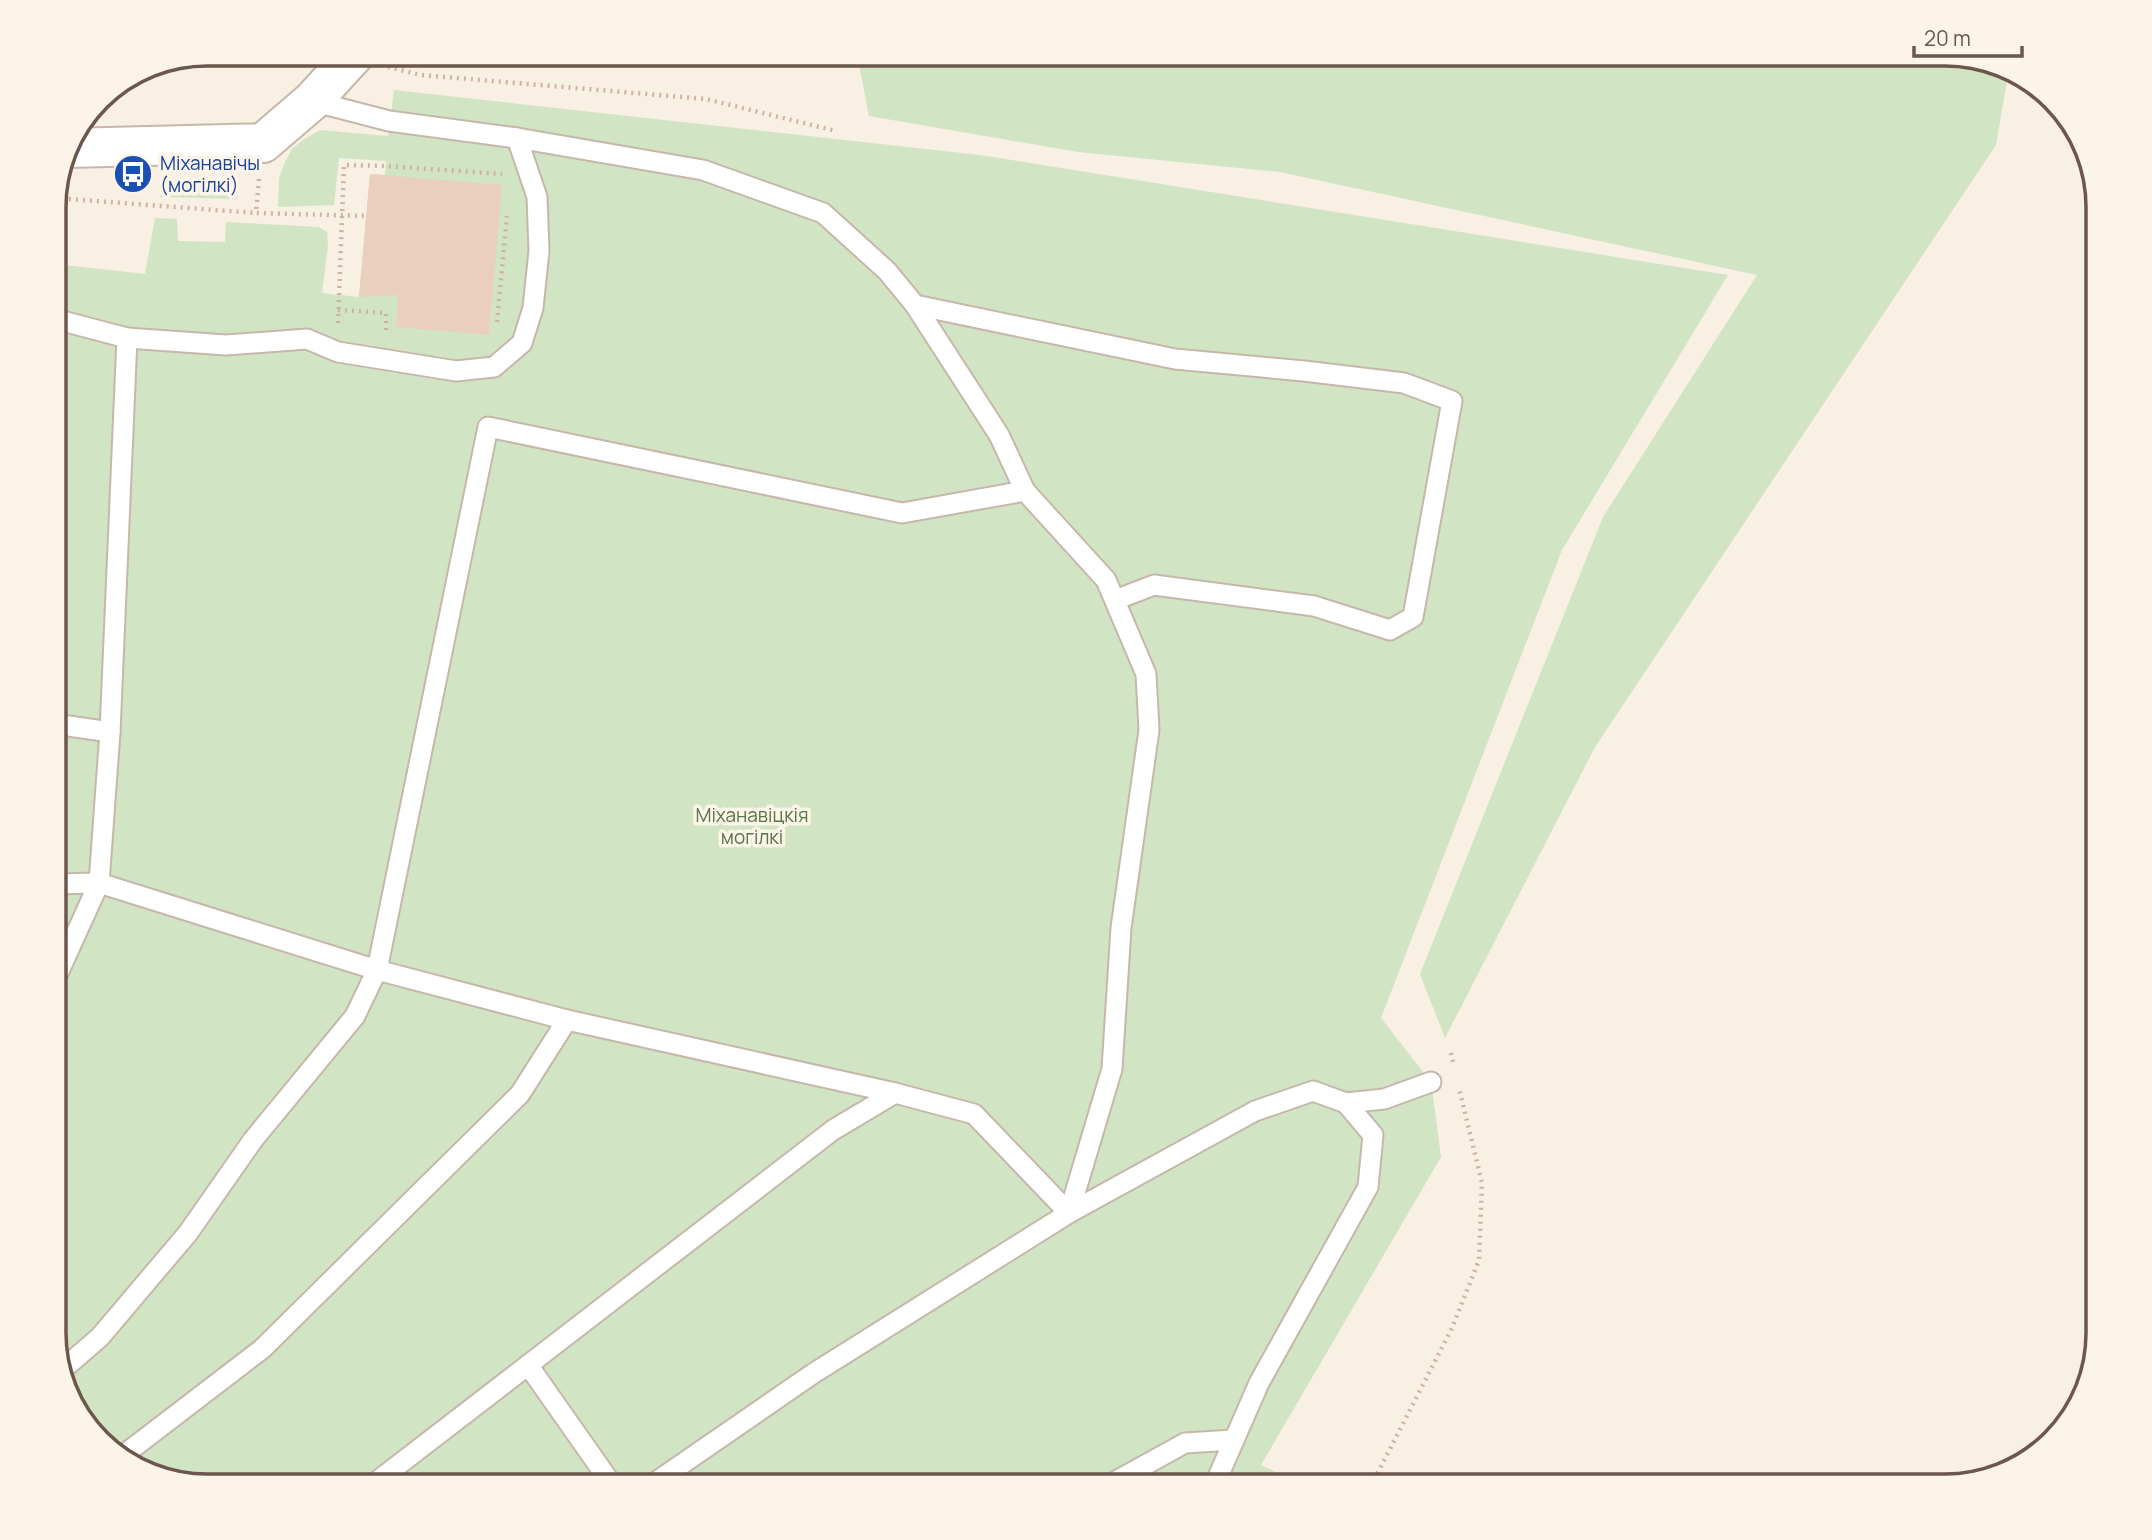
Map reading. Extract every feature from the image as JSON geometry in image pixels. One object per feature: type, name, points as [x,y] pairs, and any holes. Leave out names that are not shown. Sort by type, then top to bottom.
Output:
[{"type":"street","points":[[80,148],[263,144],[312,101],[345,66]]},
{"type":"lane","points":[[312,101],[389,121],[517,138],[703,170],[823,213],[887,271],[915,305],[999,435],[1025,491],[1107,580],[1146,674],[1149,730],[1121,928],[1112,1069],[1069,1213]]},
{"type":"lane","points":[[67,322],[127,338],[226,345],[307,339],[338,352],[456,371],[494,367],[522,343],[533,308],[539,251],[537,197],[517,138]]},
{"type":"lane","points":[[915,305],[1175,359],[1404,383],[1451,401],[1413,617],[1390,630],[1314,606],[1154,585],[1115,600]]},
{"type":"lane","points":[[67,954],[99,883],[110,732],[127,338]]},
{"type":"lane","points":[[70,1363],[100,1337],[188,1233],[253,1140],[355,1016],[377,970],[488,427],[902,513],[1025,491]]},
{"type":"lane","points":[[67,726],[110,732]]},
{"type":"lane","points":[[67,884],[99,883],[377,970],[568,1020],[895,1093],[974,1114],[1069,1213]]},
{"type":"lane","points":[[130,1450],[262,1349],[520,1094],[568,1020]]},
{"type":"lane","points":[[667,1474],[814,1373],[1069,1213],[1255,1111],[1313,1091],[1346,1103],[1384,1099],[1431,1082]]},
{"type":"lane","points":[[387,1474],[833,1130],[895,1093]]},
{"type":"lane","points":[[1219,1474],[1259,1383],[1368,1187],[1373,1135],[1346,1103]]},
{"type":"lane","points":[[528,1365],[605,1474]]},
{"type":"lane","points":[[1129,1474],[1185,1443],[1233,1440]]},
{"type":"path","points":[[389,66],[421,75],[706,99],[836,131]]},
{"type":"path","points":[[256,213],[263,144]]},
{"type":"path","points":[[338,352],[344,165],[511,174]]},
{"type":"path","points":[[67,199],[256,213],[367,216]]},
{"type":"path","points":[[496,332],[508,214]]},
{"type":"path","points":[[338,310],[386,313],[385,340]]},
{"type":"path","points":[[1377,1474],[1452,1328],[1479,1260],[1482,1183],[1451,1053]]},
{"type":"green space","points":[[859,66],[1945,66],[1981,71],[2007,81],[1996,145],[1595,747],[1445,1038],[1420,974],[1603,517],[1757,275],[1280,172],[1078,152],[869,116]]},
{"type":"green space","name":"Міханавіцкія могілкі","points":[[394,90],[980,155],[1728,275],[1562,550],[1381,1018],[1431,1082],[1441,1157],[1261,1465],[1280,1474],[207,1474],[171,1469],[137,1455],[114,1439],[90,1411],[71,1369],[67,1342],[67,265],[145,274],[155,218],[177,219],[178,241],[225,242],[226,222],[319,227],[327,232],[328,246],[322,293],[359,297],[370,174],[385,175],[386,161],[339,158],[334,205],[278,207],[279,178],[292,149],[320,130],[388,136]]},
{"type":"green space","points":[[174,181],[239,184],[236,199],[160,197]]},
{"type":"building","points":[[370,174],[502,185],[489,335],[396,327],[398,295],[359,297]]},
{"type":"place","name":"Міханавічы (могілкі)","points":[[133,174]]}]
